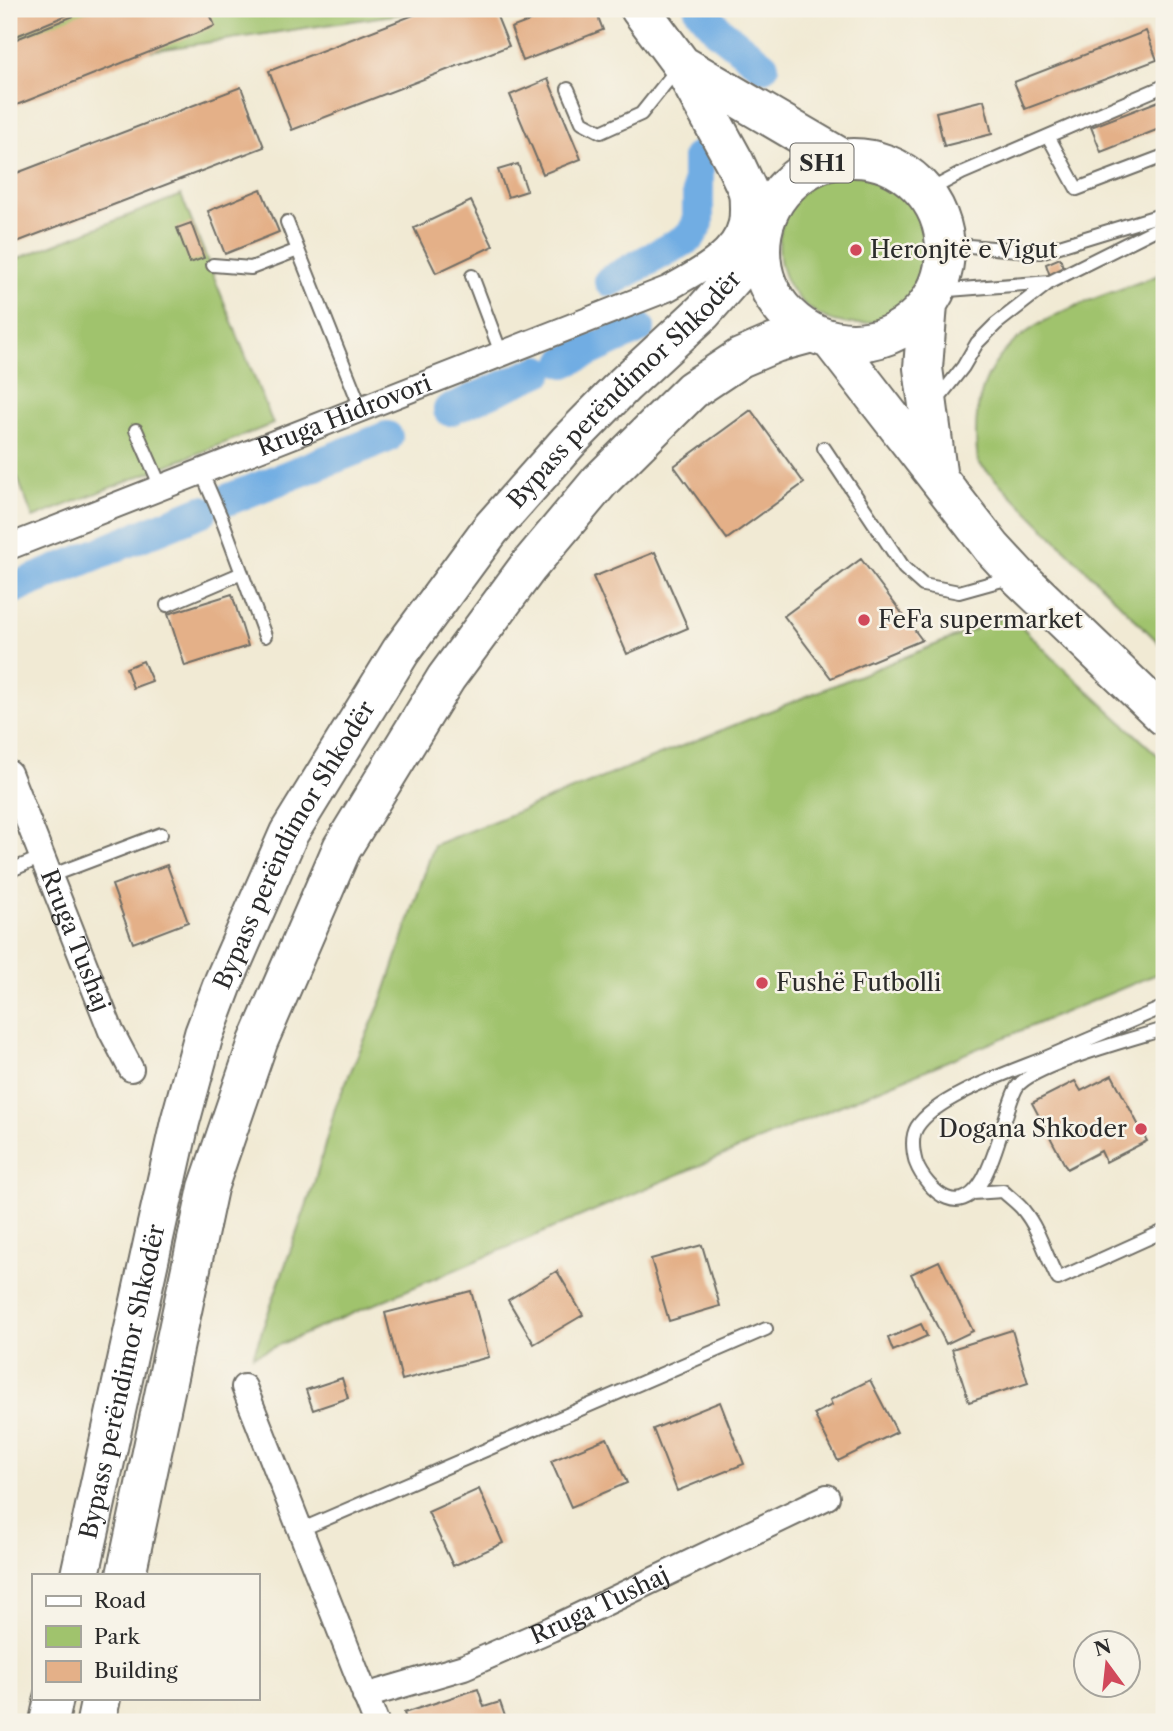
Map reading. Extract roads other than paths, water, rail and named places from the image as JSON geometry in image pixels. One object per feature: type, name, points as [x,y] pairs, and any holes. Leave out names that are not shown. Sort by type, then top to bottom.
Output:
[{"type":"main road","name":"SH1","points":[[640,9],[681,64],[741,175],[762,238]]},
{"type":"main road","name":"SH1","points":[[681,64],[841,158]]},
{"type":"main road","name":"SH1","points":[[938,477],[923,368],[932,297],[942,276],[946,244],[936,208],[926,192],[902,171],[873,159],[841,158],[815,165],[792,180],[775,200],[762,238],[761,261],[773,296],[783,311],[821,336],[938,477],[977,530],[1018,576],[1164,716]]},
{"type":"main road","name":"Bypass perëndimor Shkodër","points":[[80,1574],[156,1224],[204,1034],[224,981],[289,833],[401,652],[490,530],[568,442],[625,384],[704,312],[762,238]]},
{"type":"main road","points":[[821,336],[857,342],[884,336],[908,323],[932,297]]},
{"type":"main road","name":"Bypass perëndimor Shkodër","points":[[126,1574],[208,1188],[258,1042],[342,848],[446,678],[528,566],[600,481],[692,390],[740,358],[775,343],[821,336]]},
{"type":"main road","points":[[50,1722],[54,1700]]},
{"type":"main road","points":[[96,1722],[101,1700]]},
{"type":"street","name":"Rruga Hidrovori","points":[[9,547],[679,282],[716,259],[730,244],[741,225],[741,175]]},
{"type":"street","name":"Rruga Hidrovori","points":[[679,282],[713,272],[762,238]]},
{"type":"street","name":"Rruga Tushaj","points":[[9,772],[111,1031],[131,1069]]},
{"type":"street","points":[[244,1387],[376,1722]]},
{"type":"street","name":"Rruga Tushaj","points":[[365,1696],[464,1667],[551,1629],[827,1497]]},
{"type":"lane","points":[[568,89],[582,122],[601,132],[641,114],[681,64]]},
{"type":"lane","points":[[926,192],[962,173],[1164,86]]},
{"type":"lane","points":[[1048,136],[1077,189],[1164,156]]},
{"type":"lane","points":[[946,244],[1040,252],[1164,214]]},
{"type":"lane","points":[[287,222],[361,408]]},
{"type":"lane","points":[[928,412],[963,367],[977,343],[996,324],[1051,282],[1164,225]]},
{"type":"lane","points":[[213,265],[251,268],[298,250]]},
{"type":"lane","points":[[472,276],[501,353]]},
{"type":"lane","points":[[932,297],[1051,282]]},
{"type":"lane","points":[[136,430],[160,487]]},
{"type":"lane","points":[[824,448],[904,568],[923,585],[959,592],[1018,576]]},
{"type":"lane","points":[[201,471],[265,636]]},
{"type":"lane","points":[[167,605],[242,573]]},
{"type":"lane","points":[[9,871],[46,866],[161,834]]},
{"type":"lane","points":[[1164,1007],[967,1091],[929,1113],[916,1128],[913,1142],[918,1169],[930,1185],[946,1198],[959,1200],[973,1193],[1003,1191],[1023,1210],[1038,1233],[1058,1279],[1164,1231]]},
{"type":"lane","points":[[973,1193],[985,1177],[992,1160],[1017,1086],[1034,1074],[1056,1065],[1164,1029]]},
{"type":"lane","points":[[300,1530],[766,1329]]},
{"type":"waterway","points":[[700,9],[718,30],[763,66]]},
{"type":"waterway","points":[[610,281],[690,237],[698,223],[698,157]]},
{"type":"waterway","points":[[565,362],[639,328]]},
{"type":"waterway","points":[[449,410],[539,371]]},
{"type":"waterway","points":[[227,500],[387,437]]},
{"type":"waterway","points":[[9,590],[202,511]]},
{"type":"place","name":"Heronjtë e Vigut","points":[[856,250]]},
{"type":"place","name":"FeFa supermarket","points":[[864,620]]},
{"type":"place","name":"Fushë Futbolli","points":[[762,983]]},
{"type":"place","name":"Dogana Shkoder","points":[[1141,1129]]}]
